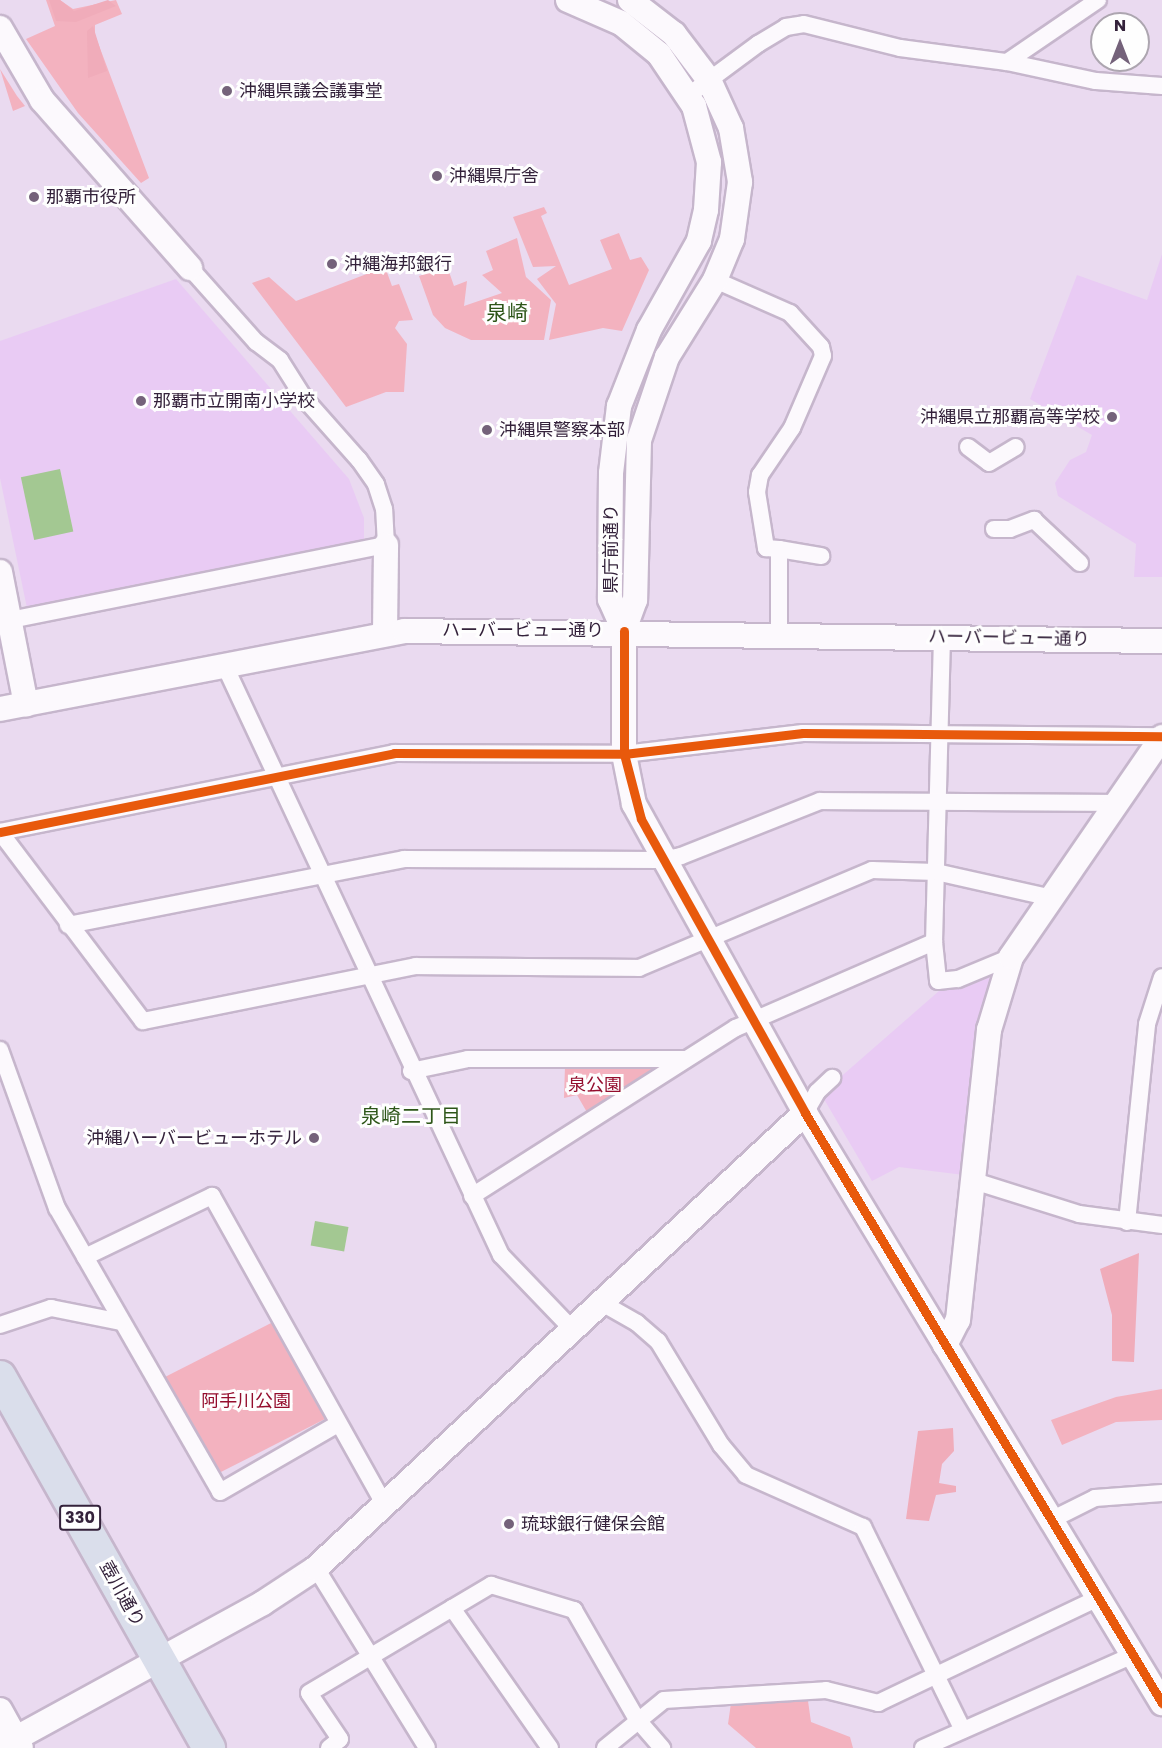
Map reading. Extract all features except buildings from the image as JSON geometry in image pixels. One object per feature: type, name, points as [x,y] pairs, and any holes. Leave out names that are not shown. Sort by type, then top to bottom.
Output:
[{"type":"highway","name":"壺川通り","points":[[0,1377],[209,1748]]},
{"type":"street","name":"県庁前通り","points":[[568,0],[640,36],[689,95],[707,149],[704,225],[693,255],[632,366],[614,435],[610,599],[624,631]]},
{"type":"street","name":"県庁前通り","points":[[624,631],[635,600],[641,426],[667,357],[715,280],[732,239],[740,182],[731,128],[709,80],[674,34],[630,0]]},
{"type":"street","points":[[1008,62],[1096,1]]},
{"type":"street","points":[[689,95],[771,36],[804,24],[900,48],[1008,62],[1096,81],[1162,86]]},
{"type":"street","points":[[0,27],[42,100],[256,342],[280,360],[304,398],[359,460],[376,484],[384,509],[386,632]]},
{"type":"street","points":[[715,280],[790,313],[821,347],[823,356],[806,399],[760,475],[757,501],[766,548],[821,556]]},
{"type":"street","points":[[968,447],[989,464],[1016,447]]},
{"type":"street","points":[[994,528],[1010,529],[1034,520],[1080,563]]},
{"type":"street","points":[[10,620],[386,544]]},
{"type":"street","points":[[779,549],[779,634]]},
{"type":"street","points":[[0,577],[26,704]]},
{"type":"street","points":[[624,631],[624,754],[634,804],[661,860],[753,1018],[805,1113],[1162,1702]]},
{"type":"street","name":"ハーバービュー通り","points":[[0,709],[386,632],[624,631],[1162,641]]},
{"type":"street","points":[[942,637],[934,942],[938,981],[958,979],[1011,957]]},
{"type":"street","points":[[224,664],[278,777],[411,1071],[501,1255],[573,1330]]},
{"type":"street","points":[[1048,897],[936,872],[872,870],[639,968],[416,966],[143,1021],[68,925],[0,832],[394,753],[624,754],[803,733],[1162,736]]},
{"type":"street","points":[[945,1345],[958,1320],[971,1180],[989,1030],[1011,957],[1048,897],[1162,736]]},
{"type":"street","points":[[68,925],[404,859],[661,860],[681,856],[820,801],[1115,803]]},
{"type":"street","points":[[472,1196],[684,1059],[753,1018],[934,942]]},
{"type":"street","points":[[1126,1222],[1147,1024],[1162,977]]},
{"type":"street","points":[[0,1050],[57,1208],[220,1492],[338,1424]]},
{"type":"street","points":[[411,1071],[468,1059],[684,1059]]},
{"type":"street","points":[[0,1710],[12,1744],[263,1604],[316,1568],[805,1113],[817,1092],[832,1078]]},
{"type":"street","points":[[971,1180],[1079,1214],[1162,1225]]},
{"type":"street","points":[[85,1257],[212,1196],[384,1504]]},
{"type":"street","points":[[602,1303],[637,1323],[658,1341],[721,1445],[746,1474],[863,1527],[963,1730]]},
{"type":"street","points":[[0,1324],[51,1308],[121,1322]]},
{"type":"street","points":[[1051,1520],[1095,1498],[1162,1492]]},
{"type":"street","points":[[316,1568],[368,1657],[427,1748]]},
{"type":"street","points":[[329,1748],[340,1739],[309,1693],[491,1586],[574,1610],[636,1718],[662,1748]]},
{"type":"street","points":[[605,1748],[636,1718],[664,1700],[826,1690],[878,1703],[1098,1598]]},
{"type":"street","points":[[452,1608],[549,1748]]},
{"type":"street","points":[[923,1748],[1133,1655]]},
{"type":"shaded area","points":[[49,0],[60,0],[74,11],[108,0],[116,6],[76,22],[56,21]]},
{"type":"shaded area","points":[[93,26],[107,71],[88,78],[87,31]]},
{"type":"shaded area","name":"沖縄県立那覇高等学校","points":[[1162,254],[1162,577],[1134,577],[1136,544],[1058,496],[1055,483],[1070,460],[1086,452],[1092,435],[1030,399],[1077,275],[1147,300]]},
{"type":"shaded area","name":"那覇市立開南小学校","points":[[176,279],[349,479],[364,518],[364,543],[27,608],[0,478],[0,341]]},
{"type":"shaded area","points":[[60,469],[73,532],[34,540],[21,477]]},
{"type":"shaded area","points":[[990,976],[964,1175],[899,1167],[872,1181],[821,1094],[939,991]]},
{"type":"shaded area","points":[[315,1221],[348,1227],[344,1252],[311,1246]]},
{"type":"shaded area","points":[[1139,1253],[1134,1362],[1112,1361],[1112,1315],[1100,1269]]},
{"type":"shaded area","points":[[953,1428],[954,1451],[942,1464],[939,1483],[956,1486],[956,1492],[936,1495],[929,1521],[906,1519],[918,1431]]},
{"type":"green space","points":[[46,0],[60,0],[73,9],[116,0],[122,14],[95,25],[95,35],[149,178],[141,183],[78,113],[26,39],[55,26]]},
{"type":"green space","points":[[0,69],[17,96],[25,106],[13,111]]},
{"type":"green space","points":[[544,207],[547,213],[541,216],[569,285],[612,269],[600,240],[619,233],[630,260],[641,257],[649,270],[622,331],[603,328],[549,340],[556,304],[537,279],[556,266],[533,267],[513,217]]},
{"type":"green space","points":[[517,238],[526,277],[551,300],[544,340],[471,340],[445,328],[433,315],[419,276],[447,266],[454,286],[467,281],[464,306],[502,293],[482,275],[493,270],[486,251]]},
{"type":"green space","points":[[385,267],[392,286],[399,284],[413,320],[399,321],[395,328],[407,344],[404,392],[386,392],[346,407],[252,283],[269,277],[296,301]]},
{"type":"green space","name":"泉公園","points":[[658,1065],[588,1114],[577,1095],[564,1098],[565,1066]]},
{"type":"green space","name":"阿手川公園","points":[[275,1321],[325,1419],[214,1475],[165,1377]]},
{"type":"green space","points":[[1162,1389],[1162,1420],[1116,1422],[1062,1445],[1051,1420],[1116,1397]]},
{"type":"green space","points":[[808,1701],[811,1722],[850,1737],[853,1748],[756,1748],[728,1724],[731,1703]]},
{"type":"cycle path","points":[[624,631],[624,754],[641,819],[805,1113],[1162,1703]]},
{"type":"cycle path","points":[[0,832],[394,753],[624,754],[803,733],[1162,736]]},
{"type":"place","name":"沖縄県議会議事堂","points":[[227,91]]},
{"type":"place","name":"沖縄県庁舎","points":[[437,176]]},
{"type":"place","name":"那覇市役所","points":[[34,197]]},
{"type":"place","name":"沖縄海邦銀行","points":[[332,264]]},
{"type":"place","name":"那覇市立開南小学校","points":[[141,401]]},
{"type":"place","name":"沖縄県立那覇高等学校","points":[[1112,417]]},
{"type":"place","name":"沖縄県警察本部","points":[[487,430]]},
{"type":"place","name":"沖縄ハーバービューホテル","points":[[314,1138]]},
{"type":"place","name":"琉球銀行健保会館","points":[[509,1524]]},
{"type":"district","name":"泉崎","points":[[507,313]]},
{"type":"district","name":"泉崎二丁目","points":[[411,1116]]}]
